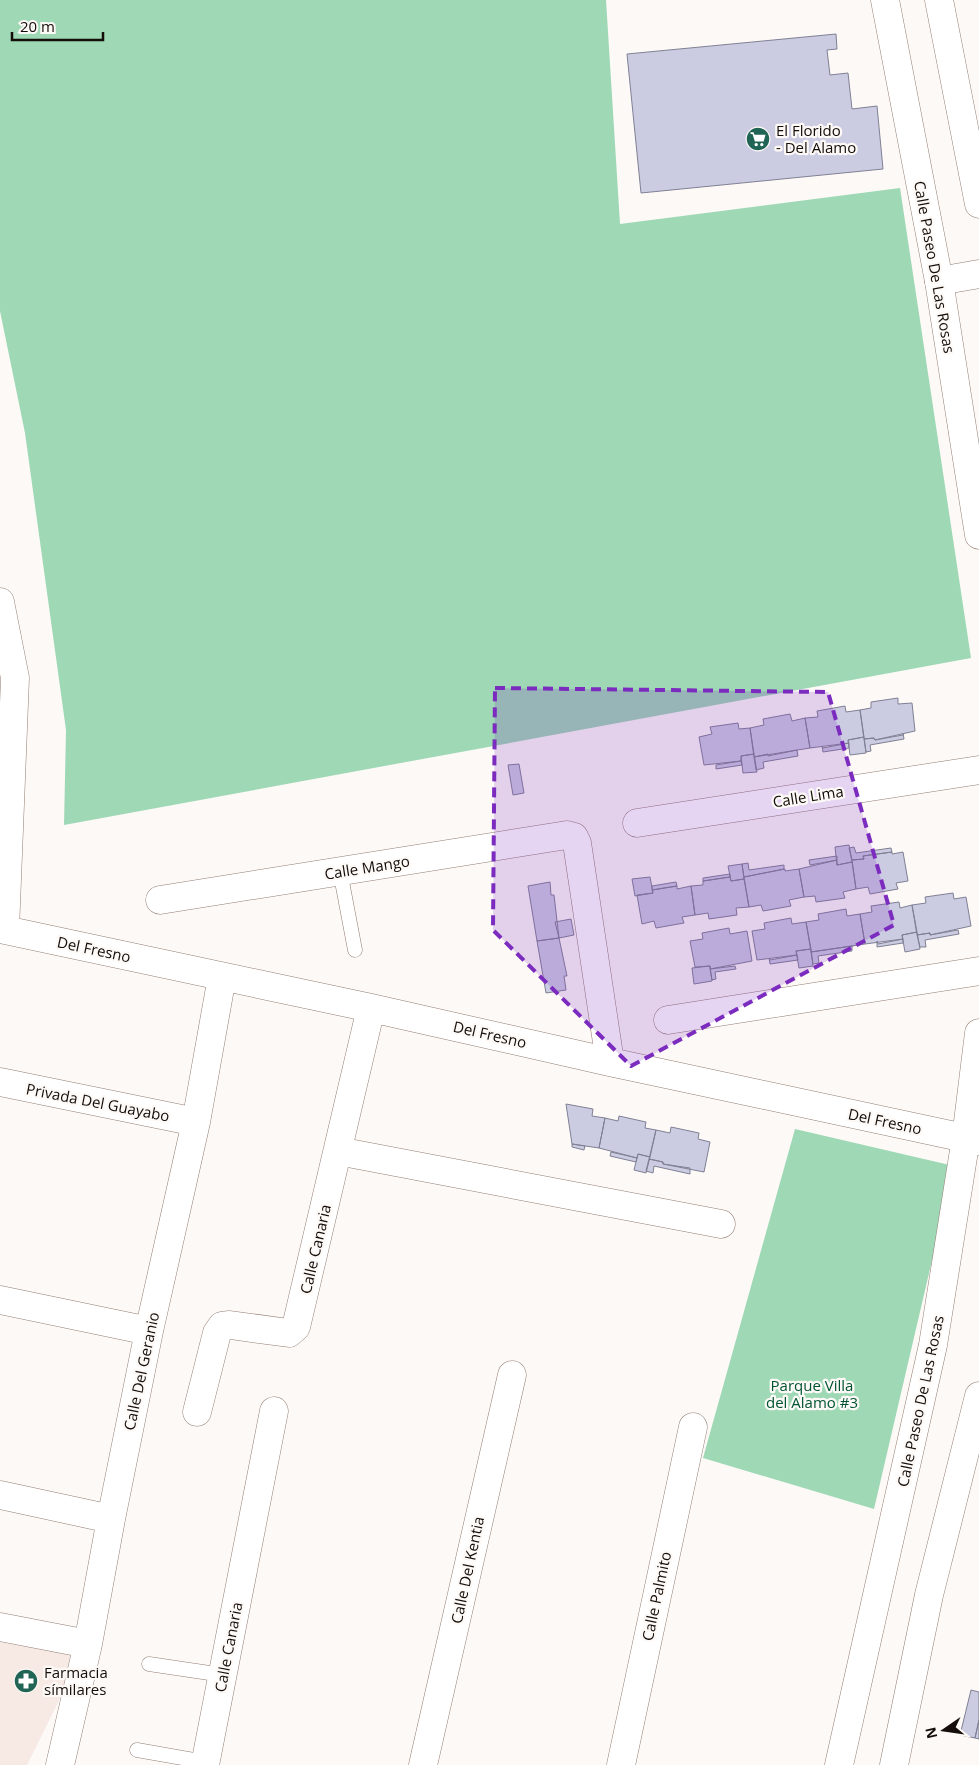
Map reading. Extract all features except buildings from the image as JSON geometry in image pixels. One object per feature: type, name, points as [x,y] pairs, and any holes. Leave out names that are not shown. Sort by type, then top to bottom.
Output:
[{"type":"street","name":"Calle Paseo De Las Rosas","points":[[885,0],[939,281],[979,535]]},
{"type":"street","points":[[939,0],[979,204]]},
{"type":"street","points":[[939,281],[979,274]]},
{"type":"street","points":[[0,602],[15,678],[2,930]]},
{"type":"street","name":"Calle Lima","points":[[637,822],[979,770]]},
{"type":"street","name":"Calle Mango","points":[[160,900],[567,835],[574,837],[577,842],[610,1062]]},
{"type":"street","name":"Del Fresno","points":[[2,930],[372,1008],[610,1062],[972,1139]]},
{"type":"street","points":[[668,1020],[979,971]]},
{"type":"street","name":"Calle Del Geranio","points":[[60,1765],[88,1644],[149,1331],[196,1122],[222,977]]},
{"type":"street","name":"Calle Canaria","points":[[197,1412],[217,1333],[222,1326],[230,1325],[289,1333],[296,1328],[372,1008]]},
{"type":"street","name":"Calle Paseo De Las Rosas","points":[[839,1765],[933,1345],[972,1139],[979,1033]]},
{"type":"street","name":"Privada Del Guayabo","points":[[0,1082],[196,1122]]},
{"type":"street","points":[[338,1151],[722,1224]]},
{"type":"street","points":[[0,1300],[149,1331]]},
{"type":"street","name":"Calle Del Kentia","points":[[423,1765],[512,1375]]},
{"type":"street","points":[[894,1765],[929,1594],[979,1396]]},
{"type":"street","name":"Calle Canaria","points":[[205,1764],[274,1411]]},
{"type":"street","name":"Calle Palmito","points":[[622,1765],[693,1427]]},
{"type":"street","points":[[0,1496],[111,1519]]},
{"type":"street","points":[[0,1627],[88,1644]]},
{"type":"lane","points":[[340,871],[355,950]]},
{"type":"lane","points":[[149,1664],[223,1675]]},
{"type":"lane","points":[[137,1750],[205,1764]]},
{"type":"highlighted area","points":[[495,688],[828,692],[894,925],[631,1066],[493,930]]},
{"type":"shaded area","points":[[0,1642],[81,1656],[27,1765],[0,1765]]},
{"type":"green space","points":[[0,0],[606,0],[620,224],[900,188],[971,658],[64,825],[66,730],[25,433],[0,311]]},
{"type":"green space","name":"Parque Villa del Alamo #3","points":[[795,1129],[954,1166],[874,1509],[703,1458]]},
{"type":"place","name":"El Florido - Del Alamo","points":[[758,139]]},
{"type":"place","name":"Farmacia símilares","points":[[26,1681]]}]
